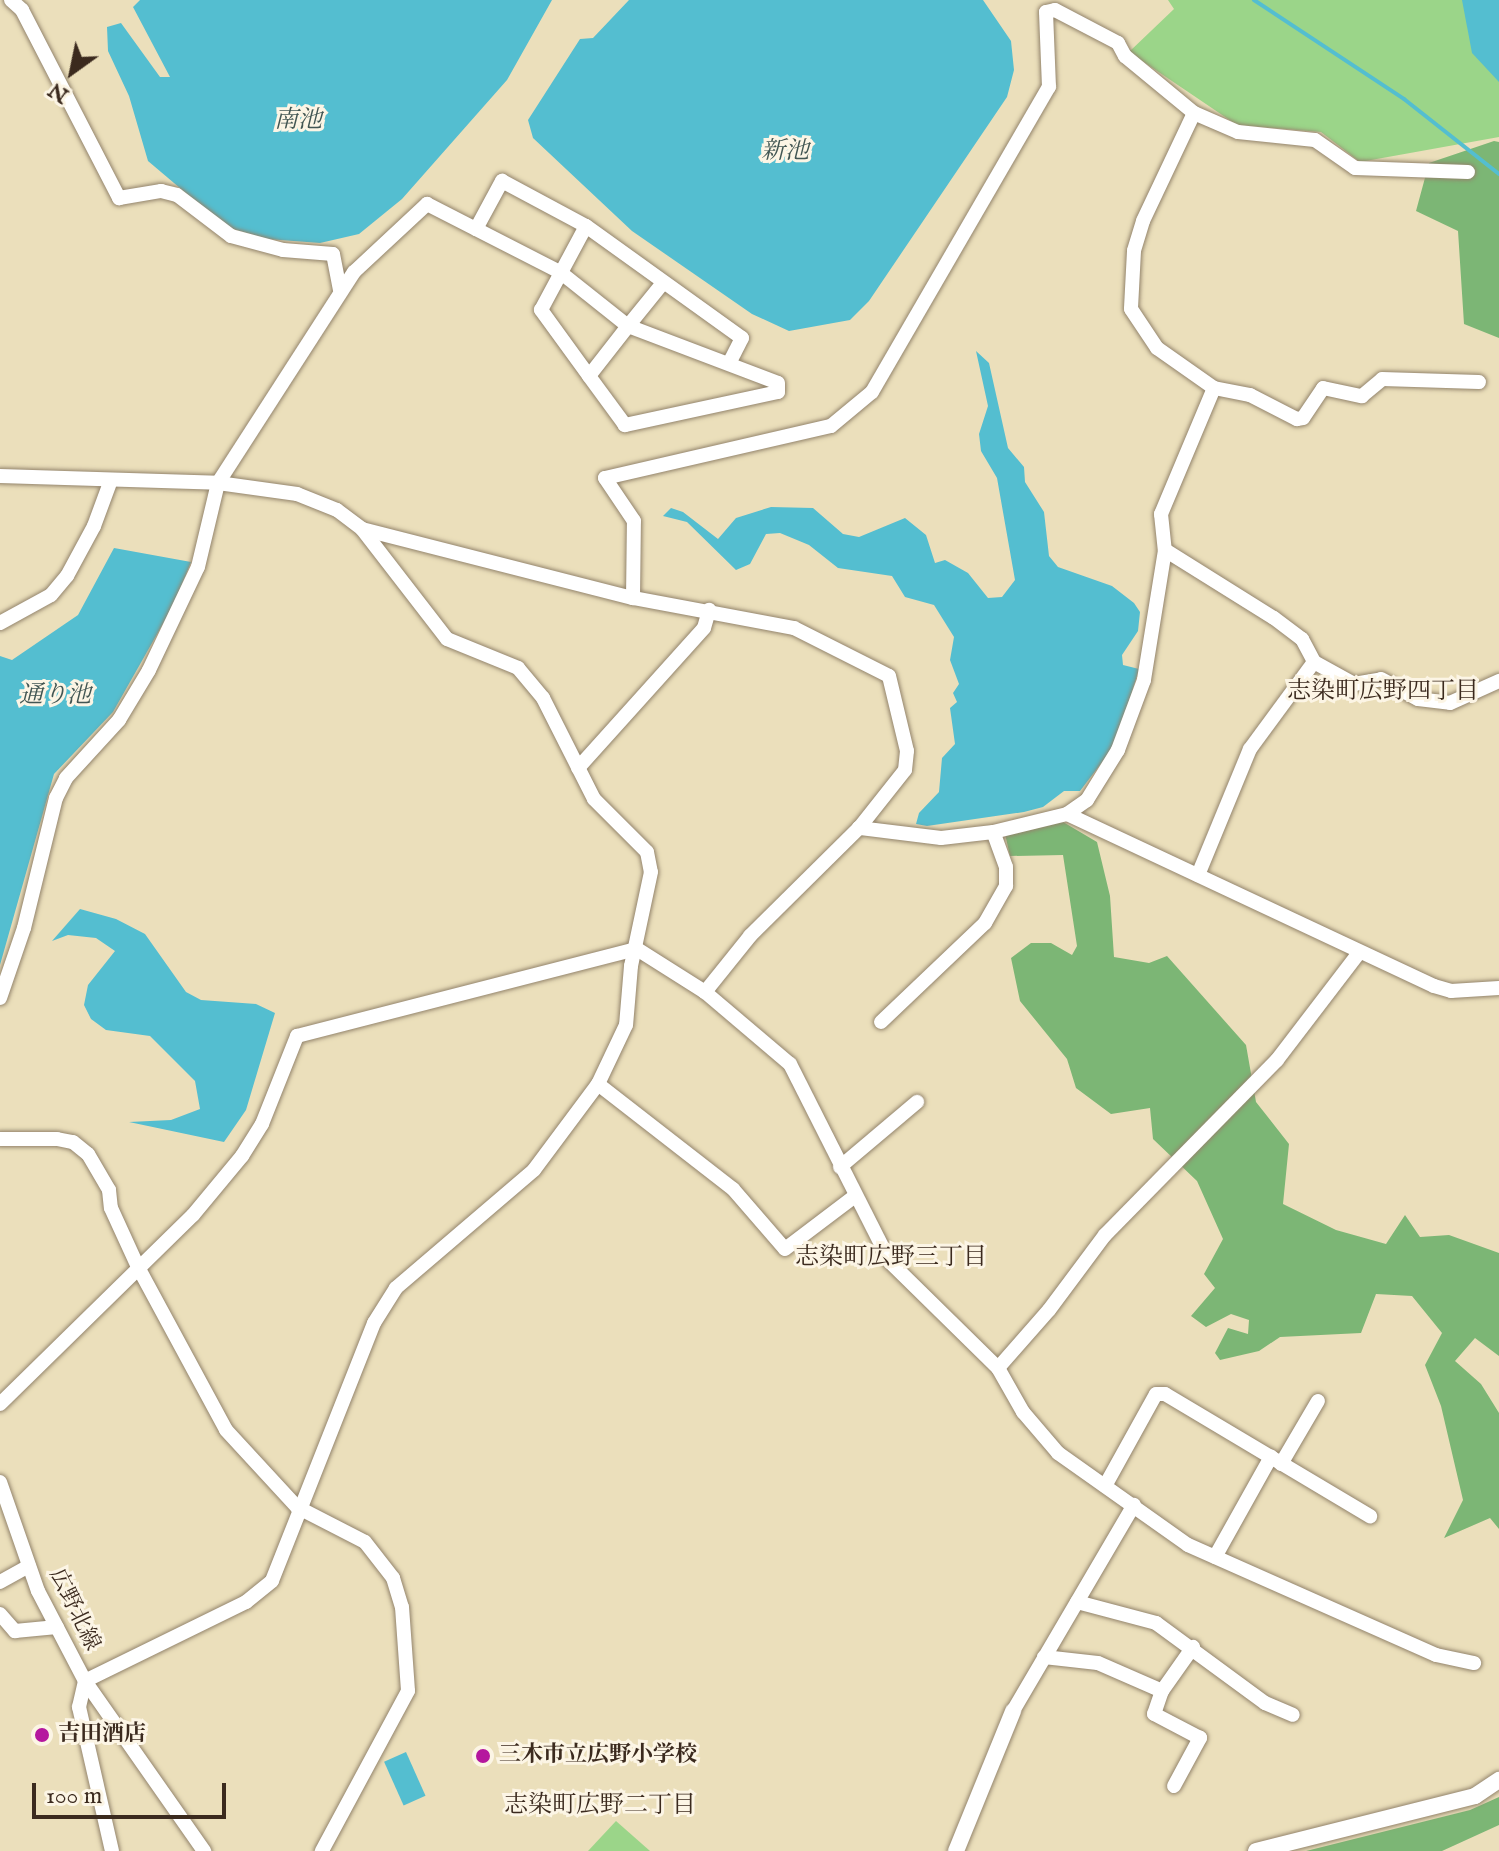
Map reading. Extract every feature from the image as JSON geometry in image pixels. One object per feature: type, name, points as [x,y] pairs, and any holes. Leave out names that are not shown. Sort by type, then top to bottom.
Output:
[{"type":"street","points":[[11,0],[22,10],[119,198],[161,191],[177,195],[231,236],[283,250],[333,254],[340,291]]},
{"type":"street","points":[[633,598],[634,521],[605,478],[831,426],[872,392],[1049,87],[1046,12],[1055,10],[1118,43],[1125,56],[1194,113],[1238,132],[1315,140],[1355,168],[1468,172]]},
{"type":"street","points":[[1194,113],[1143,221],[1134,251],[1131,309],[1157,348],[1214,388],[1263,400],[1297,419],[1303,418],[1323,388],[1362,396],[1382,379],[1479,382]]},
{"type":"street","points":[[476,229],[502,181],[586,226],[662,284],[742,338],[729,363]]},
{"type":"street","points":[[0,998],[24,928],[56,798],[66,778],[119,720],[179,616],[198,567],[218,483],[340,291],[427,204],[560,272],[628,326],[778,383],[778,392],[625,425],[541,310],[560,272],[586,226]]},
{"type":"street","points":[[589,376],[662,284]]},
{"type":"street","points":[[859,828],[941,838],[993,832],[1067,814],[1087,800],[1103,778],[1137,710],[1165,550],[1161,514],[1214,388]]},
{"type":"street","points":[[0,476],[218,483],[315,498],[362,529],[447,639],[518,668],[543,698],[578,768],[605,812],[647,852],[651,872],[626,1025],[598,1084],[534,1170],[396,1288],[374,1323],[297,1507],[285,1560],[272,1581],[246,1602],[85,1681],[204,1851]]},
{"type":"street","points":[[0,623],[51,595],[67,576],[94,526],[111,480]]},
{"type":"street","points":[[362,529],[633,598],[794,628],[889,676],[907,751],[905,770],[859,828],[750,936],[705,992]]},
{"type":"street","points":[[1165,550],[1274,618],[1302,639],[1314,662],[1354,684],[1381,679],[1418,699],[1450,703],[1499,681]]},
{"type":"street","points":[[578,768],[704,628],[709,610]]},
{"type":"street","points":[[1198,875],[1250,749],[1314,662]]},
{"type":"street","points":[[1067,814],[1358,954],[1451,991],[1499,988]]},
{"type":"street","points":[[881,1022],[985,923],[1006,886],[1006,867],[993,832]]},
{"type":"street","points":[[0,1404],[138,1267],[242,1156],[262,1124],[297,1036],[637,949],[705,992],[790,1064],[890,1262],[998,1368],[1023,1412],[1048,1443],[1188,1545],[1436,1655],[1474,1663]]},
{"type":"street","points":[[998,1368],[1049,1310],[1105,1235],[1277,1060],[1358,954]]},
{"type":"street","points":[[598,1084],[733,1189],[785,1249],[855,1196]]},
{"type":"street","points":[[840,1167],[917,1102]]},
{"type":"street","points":[[0,1139],[57,1139],[73,1142],[88,1154],[109,1190],[111,1208],[138,1267],[226,1430],[297,1507],[376,1552],[393,1578],[402,1607],[409,1660],[408,1691],[322,1851]]},
{"type":"street","points":[[1105,1486],[1156,1394],[1165,1394],[1370,1516]]},
{"type":"street","points":[[1215,1557],[1318,1401]]},
{"type":"street","name":"広野北線","points":[[0,1482],[29,1566],[85,1681],[79,1707],[112,1851]]},
{"type":"street","points":[[956,1851],[1013,1711],[1134,1505]]},
{"type":"street","points":[[0,1582],[29,1566]]},
{"type":"street","points":[[1077,1602],[1156,1623],[1193,1647],[1265,1703],[1293,1715]]},
{"type":"street","points":[[0,1614],[15,1631],[57,1627]]},
{"type":"street","points":[[1174,1786],[1200,1738],[1154,1714],[1162,1691],[1193,1647]]},
{"type":"street","points":[[1044,1657],[1098,1663],[1162,1691]]},
{"type":"street","points":[[1256,1851],[1475,1796],[1499,1780]]},
{"type":"green space","points":[[1168,0],[1499,0],[1499,137],[1360,162],[1321,132],[1237,125],[1129,52],[1174,9]]},
{"type":"green space","points":[[1499,142],[1499,338],[1464,324],[1458,231],[1416,211],[1429,163]]},
{"type":"green space","points":[[1058,819],[1097,842],[1110,896],[1114,957],[1149,963],[1167,956],[1246,1045],[1256,1102],[1289,1144],[1283,1204],[1336,1230],[1386,1244],[1405,1215],[1420,1237],[1449,1235],[1499,1253],[1499,1356],[1475,1338],[1455,1361],[1481,1384],[1499,1413],[1499,1529],[1490,1518],[1444,1538],[1463,1500],[1441,1406],[1425,1365],[1442,1333],[1412,1296],[1376,1294],[1361,1333],[1280,1337],[1259,1351],[1220,1360],[1215,1353],[1228,1328],[1248,1334],[1249,1320],[1231,1314],[1206,1327],[1191,1316],[1215,1288],[1204,1274],[1223,1239],[1197,1181],[1153,1139],[1150,1108],[1111,1114],[1076,1088],[1067,1059],[1020,1001],[1011,958],[1031,943],[1051,943],[1072,955],[1077,946],[1063,855],[1010,856],[1005,834]]},
{"type":"green space","points":[[1499,1797],[1499,1825],[1442,1851],[1306,1851],[1470,1810]]},
{"type":"green space","points":[[616,1821],[650,1851],[588,1851]]},
{"type":"water","name":"南池","points":[[140,0],[552,0],[507,80],[402,199],[359,234],[320,243],[267,239],[226,227],[148,161],[129,96],[108,51],[107,27],[121,23],[160,77],[170,77],[133,7]]},
{"type":"water","name":"新池","points":[[629,0],[983,0],[1011,41],[1014,70],[1007,97],[869,301],[850,320],[789,331],[752,314],[632,231],[533,138],[528,120],[580,39],[593,38]]},
{"type":"water","points":[[1462,0],[1499,0],[1499,82],[1472,53]]},
{"type":"water","points":[[976,351],[989,363],[1008,448],[1024,467],[1025,482],[1044,512],[1049,556],[1058,567],[1112,586],[1134,603],[1140,612],[1138,631],[1122,655],[1123,665],[1139,669],[1116,744],[1080,791],[1064,791],[1043,807],[1024,812],[927,826],[916,824],[919,813],[939,792],[942,758],[955,744],[950,708],[957,702],[953,693],[959,684],[950,660],[954,637],[934,605],[905,597],[892,576],[838,568],[809,545],[780,533],[766,534],[750,564],[736,570],[687,522],[663,516],[671,508],[683,512],[718,539],[736,518],[771,507],[813,508],[843,534],[859,537],[905,518],[926,535],[935,563],[945,560],[968,573],[988,598],[1002,597],[1015,580],[997,478],[981,451],[979,434],[988,406]]},
{"type":"water","name":"通り池","points":[[114,548],[191,562],[173,606],[113,712],[54,774],[0,965],[0,656],[12,660],[78,615]]},
{"type":"water","points":[[80,909],[116,919],[145,934],[186,992],[201,1000],[256,1004],[275,1013],[246,1110],[224,1142],[129,1122],[171,1120],[200,1109],[195,1081],[150,1036],[106,1030],[91,1019],[84,1005],[88,985],[115,951],[96,938],[68,935],[52,941]]},
{"type":"water","points":[[406,1752],[426,1796],[404,1806],[384,1762]]},
{"type":"waterway","points":[[1254,0],[1404,99],[1499,174]]},
{"type":"place","name":"吉田酒店","points":[[42,1735]]},
{"type":"place","name":"三木市立広野小学校","points":[[483,1756]]},
{"type":"district","name":"志染町広野四丁目","points":[[1383,692]]},
{"type":"district","name":"志染町広野三丁目","points":[[891,1258]]},
{"type":"district","name":"志染町広野二丁目","points":[[600,1806]]}]
